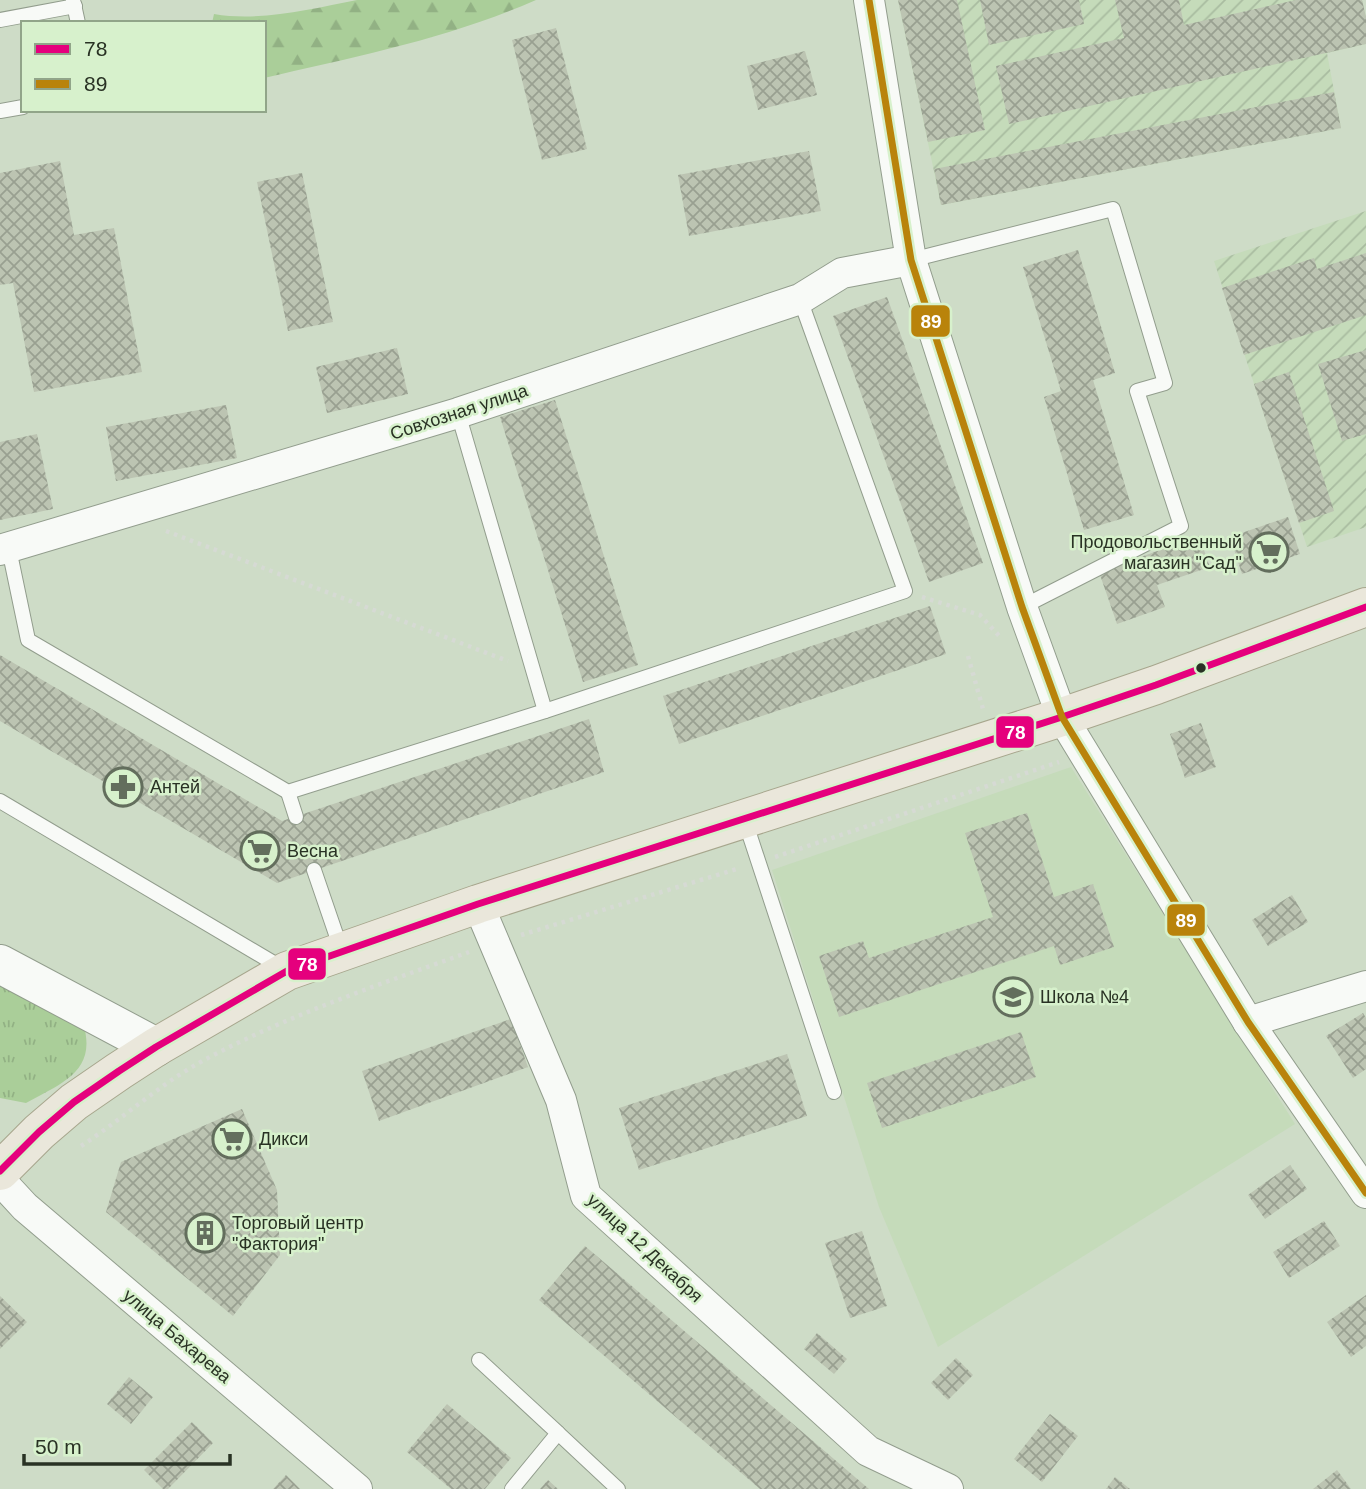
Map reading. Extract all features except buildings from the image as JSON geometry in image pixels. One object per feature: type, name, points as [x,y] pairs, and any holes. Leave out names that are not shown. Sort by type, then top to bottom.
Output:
[{"type":"main road","points":[[0,1171],[74,1102],[156,1047],[288,971],[478,904],[1062,717],[1366,607]]},
{"type":"main road","points":[[0,964],[156,1047]]},
{"type":"street","points":[[869,0],[911,260],[1022,607],[1062,717],[1248,1022],[1366,1193]]},
{"type":"street","name":"Совхозная улица","points":[[5,550],[458,413],[800,299],[842,273],[911,260]]},
{"type":"street","name":"улица 12 Декабря","points":[[478,904],[561,1100],[586,1196],[868,1451],[948,1489]]},
{"type":"street","points":[[1248,1022],[1366,986]]},
{"type":"street","name":"улица Бахарева","points":[[0,1180],[25,1206],[357,1489]]},
{"type":"lane","points":[[0,20],[74,3],[78,21]]},
{"type":"lane","points":[[0,111],[21,107]]},
{"type":"lane","points":[[911,260],[1113,209],[1165,383],[1137,391],[1181,526],[1022,607]]},
{"type":"lane","points":[[288,792],[545,711],[905,591],[800,299]]},
{"type":"lane","points":[[458,413],[545,711]]},
{"type":"lane","points":[[5,550],[28,640],[288,792],[296,817]]},
{"type":"lane","points":[[0,801],[288,971]]},
{"type":"lane","points":[[745,820],[834,1092]]},
{"type":"lane","points":[[314,870],[342,950]]},
{"type":"lane","points":[[479,1360],[618,1489]]},
{"type":"lane","points":[[512,1489],[558,1433]]},
{"type":"path","points":[[123,514],[533,671]]},
{"type":"path","points":[[905,591],[980,615],[1006,644]]},
{"type":"path","points":[[81,1146],[207,1059],[329,1003],[495,943],[759,863],[1084,753]]},
{"type":"shaded area","points":[[898,0],[1362,0],[1366,17],[1366,44],[1327,53],[1341,128],[941,205]]},
{"type":"shaded area","points":[[1366,211],[1366,527],[1307,547],[1214,261]]},
{"type":"shaded area","name":"Школа №4","points":[[1071,767],[1295,1124],[938,1347],[879,1207],[772,870]]},
{"type":"green space","points":[[357,0],[536,0],[436,36],[266,78],[266,21],[212,21],[214,14],[249,16],[304,10]]},
{"type":"green space","points":[[0,980],[83,1023],[85,1053],[74,1074],[26,1103],[0,1098]]},
{"type":"transit line","name":"89","points":[[869,0],[911,260],[1022,607],[1062,717],[1248,1022],[1366,1193]]},
{"type":"transit line","name":"78","points":[[0,1171],[74,1102],[156,1047],[287,971],[478,904],[1062,717],[1366,607]]},
{"type":"place","name":"Продовольственный магазин \"Сад\"","points":[[1269,552]]},
{"type":"place","name":"Антей","points":[[123,787]]},
{"type":"place","name":"Весна","points":[[260,851]]},
{"type":"place","name":"Школа №4","points":[[1013,997]]},
{"type":"place","name":"Дикси","points":[[232,1139]]},
{"type":"place","name":"Торговый центр \"Фактория\"","points":[[205,1233]]}]
